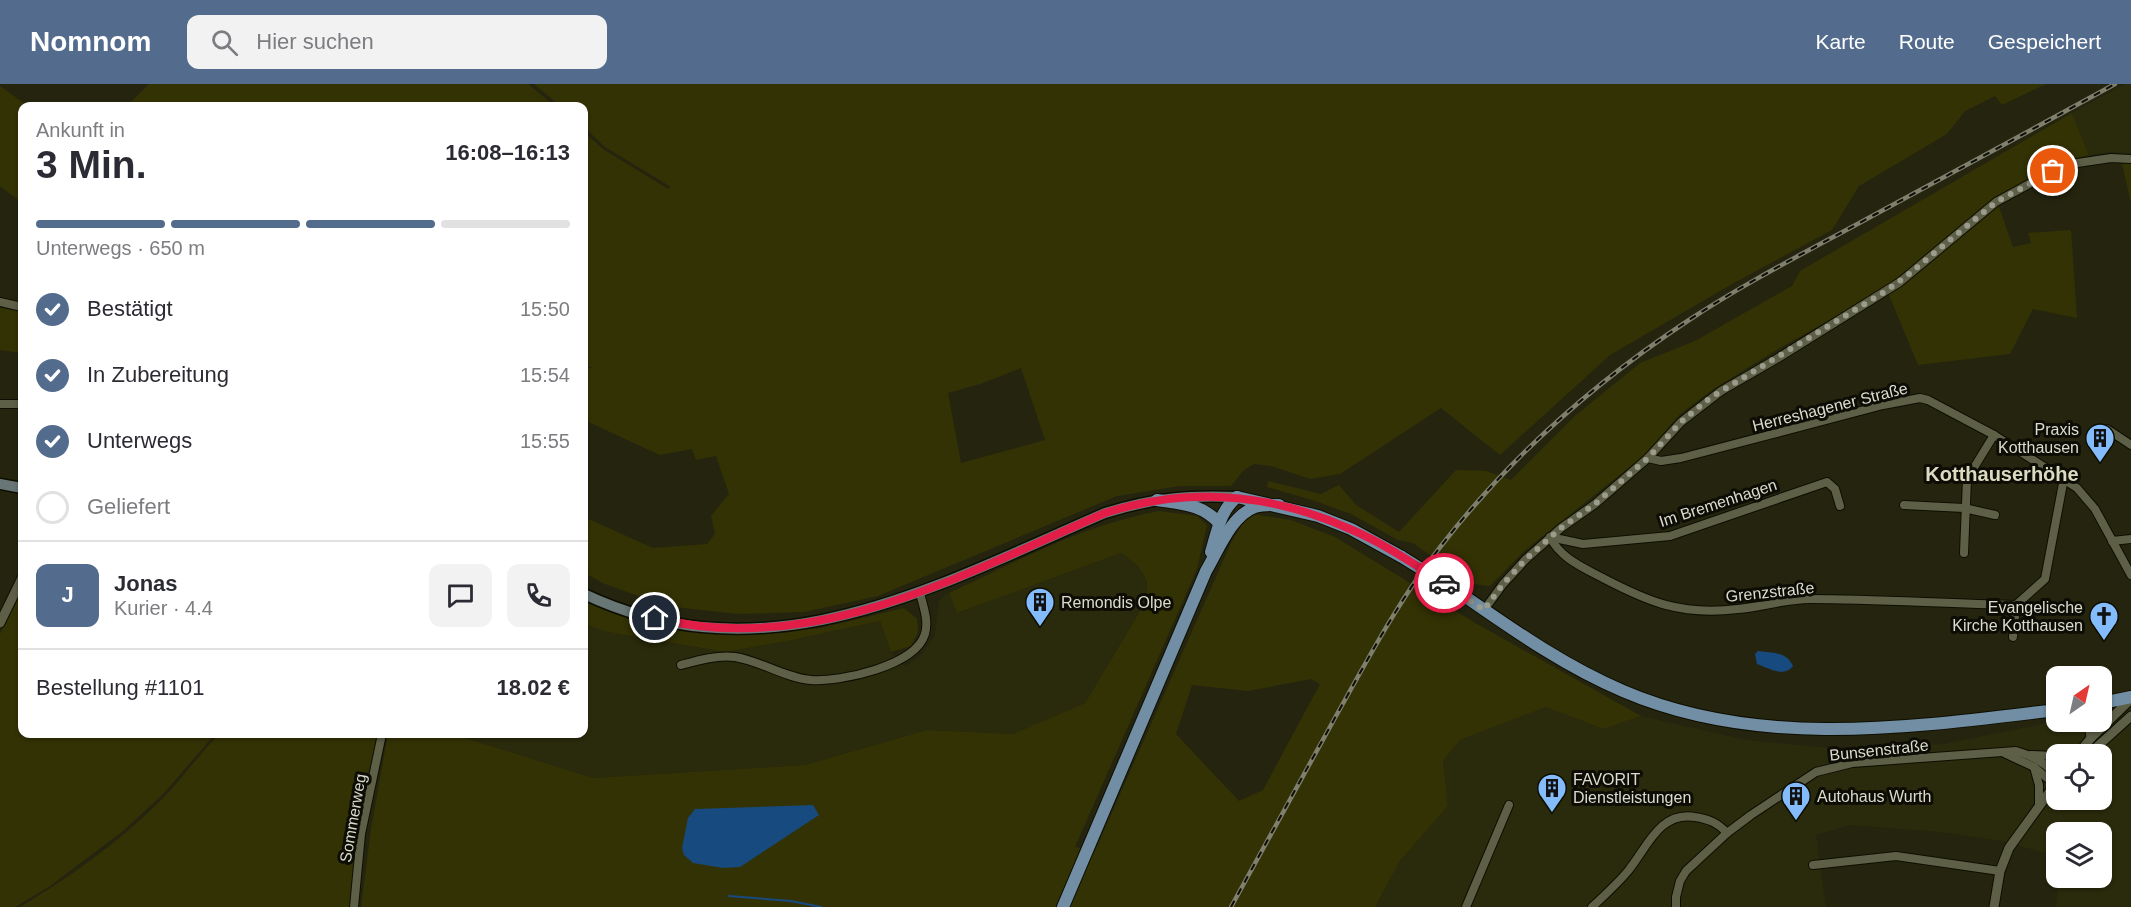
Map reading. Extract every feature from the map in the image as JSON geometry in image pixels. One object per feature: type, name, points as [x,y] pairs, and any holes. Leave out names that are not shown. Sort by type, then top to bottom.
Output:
[{"type":"main road","points":[[0,484],[18,487]]},
{"type":"main road","points":[[588,596],[667,621],[734,629],[810,624],[851,615],[920,593],[1105,513],[1137,503],[1189,496],[1237,497],[1279,505],[1318,516],[1351,529],[1402,557],[1584,673],[1624,692],[1680,711],[1726,722],[1790,728],[1850,729],[1914,726],[2046,711]]},
{"type":"main road","points":[[1063,907],[1237,497]]},
{"type":"main road","points":[[1157,500],[1199,507],[1225,525]]},
{"type":"main road","points":[[1225,525],[1254,507],[1279,505]]},
{"type":"main road","points":[[2112,704],[2119,704],[2131,698]]},
{"type":"street","points":[[1484,610],[1503,584],[1526,559],[1648,458],[1681,422],[1710,398],[1900,282],[1996,202],[2064,165],[2111,158],[2131,159]]},
{"type":"street","points":[[0,302],[18,306]]},
{"type":"street","name":"Herreshagener Straße","points":[[1648,458],[1661,461],[1719,450],[1853,413],[1920,398],[1943,407],[1994,435],[2064,478],[2087,498],[2131,575]]},
{"type":"street","points":[[0,404],[18,404]]},
{"type":"street","points":[[2107,429],[2131,445]]},
{"type":"street","points":[[1964,553],[1964,508],[1967,479],[1994,435]]},
{"type":"street","points":[[2013,637],[2016,605],[2045,579],[2064,478]]},
{"type":"street","name":"Im Bremenhagen","points":[[1550,537],[1583,544],[1670,536],[1827,482],[1834,489],[1840,506]]},
{"type":"street","points":[[1904,505],[1964,508],[1995,515]]},
{"type":"street","name":"Grenzstraße","points":[[1550,537],[1555,547],[1564,555],[1618,586],[1661,604],[1690,611],[1738,609],[1809,599],[2016,605]]},
{"type":"street","points":[[2112,541],[2131,538]]},
{"type":"street","points":[[0,623],[18,586]]},
{"type":"street","points":[[681,665],[709,657],[736,657],[808,680],[836,680],[870,671],[908,656],[922,641],[927,619],[920,593]]},
{"type":"street","points":[[2088,744],[2119,704],[2127,719],[2095,744]]},
{"type":"street","points":[[2090,732],[2091,738]]},
{"type":"street","name":"Sommerweg","points":[[354,907],[361,834],[381,738]]},
{"type":"street","name":"Bunsenstraße","points":[[1676,907],[1680,880],[1686,871],[1727,833],[1802,780],[1828,768],[1852,763],[2016,751],[2030,755],[2046,756]]},
{"type":"street","name":"Bunsenstraße","points":[[2002,752],[2034,767],[2046,776]]},
{"type":"street","name":"Bunsenstraße","points":[[2030,755],[2046,766]]},
{"type":"street","points":[[2034,767],[2039,805]]},
{"type":"street","points":[[1994,907],[2000,871],[2009,848],[2046,795]]},
{"type":"street","points":[[1466,907],[1509,805]]},
{"type":"street","points":[[1592,907],[1628,870],[1659,828],[1669,820],[1684,816],[1709,819],[1727,833]]},
{"type":"street","points":[[1814,865],[1896,856],[2000,871]]},
{"type":"shaded area","points":[[149,84],[528,84],[550,102],[131,102]]},
{"type":"shaded area","points":[[534,84],[2046,84],[2002,105],[1995,96],[1965,111],[1947,134],[1859,186],[1832,230],[1732,284],[1610,355],[1500,455],[1441,408],[1340,474],[1310,479],[1271,466],[1254,464],[1244,470],[1231,486],[1180,486],[1117,496],[878,596],[804,612],[738,614],[666,606],[605,584],[588,575],[588,519],[653,548],[707,544],[715,534],[711,516],[729,494],[716,456],[696,460],[692,449],[660,455],[588,422],[588,368],[593,368],[588,366],[588,136],[603,149],[668,189],[671,187],[605,147],[588,131],[588,102],[555,102]],"holes":[[[1021,368],[1045,440],[961,463],[948,393],[980,384]]]},
{"type":"shaded area","points":[[2125,84],[2131,84],[2131,154],[2112,152],[2089,155],[2072,113]]},
{"type":"shaded area","points":[[0,86],[22,102],[18,102],[18,200],[0,186]]},
{"type":"shaded area","points":[[2072,113],[2089,155],[2050,165],[1996,198],[2013,247],[2031,243],[2028,233],[2071,230],[2077,318],[2033,309],[2010,354],[1918,365],[1886,288],[1778,349],[1712,390],[1680,414],[1646,454],[1524,551],[1490,586],[1471,584],[1413,543],[1398,540],[1351,514],[1267,487],[1268,481],[1321,494],[1339,485],[1356,505],[1399,532],[1456,470],[1486,471],[1511,480],[1576,415],[1640,363],[1695,341],[1792,286],[1800,271]]},
{"type":"shaded area","points":[[2122,164],[2131,164],[2131,203]]},
{"type":"shaded area","points":[[0,307],[18,310],[18,352],[0,350]]},
{"type":"shaded area","points":[[1159,511],[1197,516],[1207,525],[1197,569],[1075,847],[1095,851],[1231,543],[1245,519],[1253,514],[1291,520],[1335,537],[1477,624],[1641,716],[1603,729],[1546,707],[1460,740],[1443,761],[1448,806],[1400,861],[1375,907],[361,907],[371,829],[387,738],[466,738],[593,778],[805,765],[927,730],[1013,734],[1085,703],[1146,601],[1147,581],[1138,566],[1121,553],[957,613],[949,593],[1051,545],[1104,525]],"holes":[[[1311,679],[1320,684],[1263,790],[1239,801],[1176,734],[1192,685],[1248,691]]]},
{"type":"shaded area","name":"Remondis Olpe","points":[[1121,553],[1138,566],[1147,581],[1146,600],[1085,703],[1013,734],[927,730],[805,765],[593,778],[466,738],[588,738],[588,625],[608,632],[726,652],[880,621],[891,652],[905,667],[921,655],[935,635],[939,600],[949,593],[957,613]]},
{"type":"shaded area","points":[[18,595],[18,738],[212,738],[164,793],[123,831],[50,886],[15,907],[0,907],[0,634]]},
{"type":"shaded area","points":[[588,600],[668,627],[738,634],[820,628],[904,608],[917,619],[918,632],[911,646],[891,652],[880,621],[726,652],[608,632],[588,625]]},
{"type":"shaded area","points":[[2131,706],[2131,907],[2056,907],[2058,888],[2112,888],[2112,822],[2046,822],[2046,853],[2002,841],[1940,832],[1850,825],[1816,835],[1826,907],[1375,907],[1400,861],[1448,806],[1443,761],[1460,740],[1546,707],[1603,729],[1641,716],[1746,740],[1829,748],[1944,744],[2046,723],[2046,732],[2112,732],[2112,710]]},
{"type":"shaded area","points":[[216,738],[378,738],[352,907],[20,907],[77,870],[115,841],[165,796]]},
{"type":"water","points":[[1758,651],[1783,655],[1793,666],[1789,670],[1780,672],[1757,664],[1755,654]]},
{"type":"water","points":[[813,805],[819,815],[740,867],[723,868],[693,863],[684,855],[682,848],[688,818],[695,809]]},
{"type":"waterway","points":[[729,896],[791,901],[821,907]]},
{"type":"railway","points":[[1231,907],[1361,672],[1412,586],[1468,513],[1525,452],[1556,423],[1620,369],[1689,320],[1734,292],[2115,84]]},
{"type":"way so far","points":[[1444,583],[1484,610],[1503,584],[1526,559],[1648,458],[1681,422],[1710,398],[1900,282],[1996,202],[2053,171]]},
{"type":"place","name":"Praxis Kotthausen","points":[[2100,464]]},
{"type":"place","name":"Remondis Olpe","points":[[1040,628]]},
{"type":"place","name":"Evangelische Kirche Kotthausen","points":[[2104,642]]},
{"type":"place","name":"FAVORIT Dienstleistungen","points":[[1552,814]]},
{"type":"place","name":"Autohaus Wurth","points":[[1796,822]]},
{"type":"district","name":"Kotthauserhöhe","points":[[2002,474]]},
{"type":"route","points":[[655,618],[702,627],[734,629],[810,624],[851,615],[920,593],[1105,513],[1137,503],[1189,496],[1237,497],[1279,505],[1318,516],[1351,529],[1444,583]]}]
